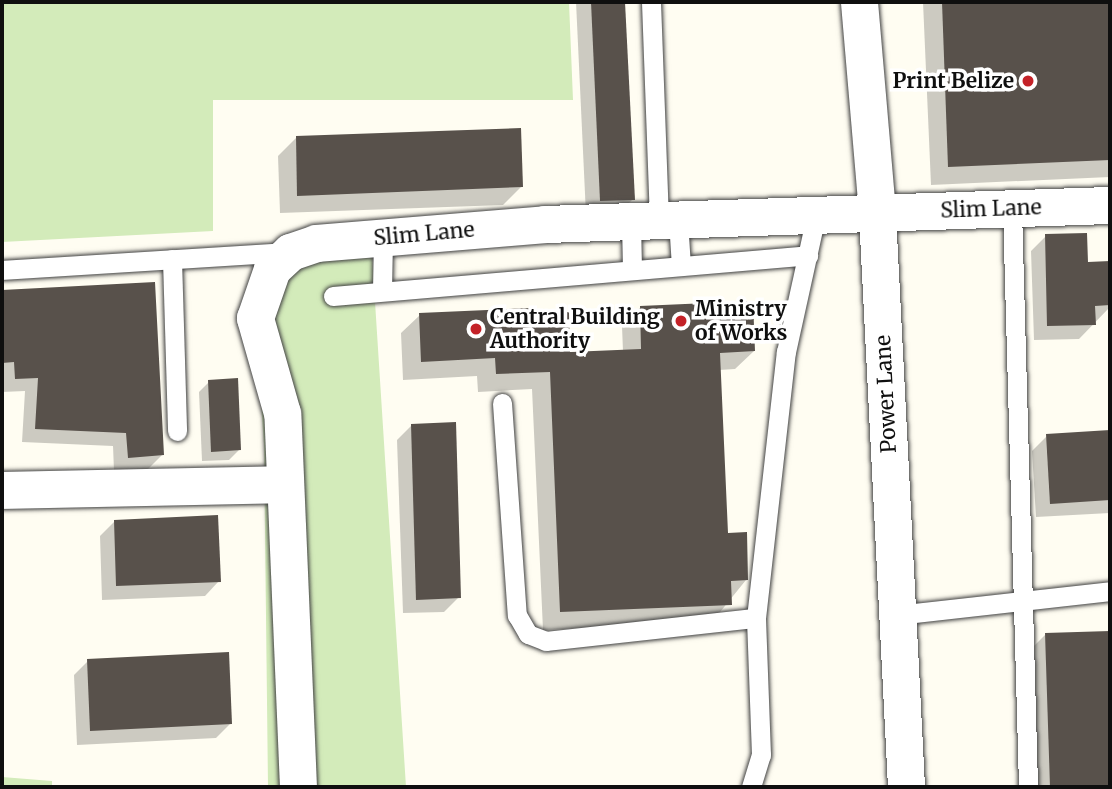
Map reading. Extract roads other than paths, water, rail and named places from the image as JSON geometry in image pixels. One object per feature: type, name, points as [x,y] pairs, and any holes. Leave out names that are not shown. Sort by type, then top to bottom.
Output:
[{"type":"street","name":"Power Lane","points":[[859,2],[877,214],[906,787]]},
{"type":"street","name":"Slim Lane","points":[[290,252],[316,243],[383,237],[656,221],[1110,205]]},
{"type":"street","points":[[290,252],[272,269],[255,318],[282,413],[298,787]]},
{"type":"street","points":[[2,490],[285,484]]},
{"type":"lane","points":[[632,270],[656,221],[651,2]]},
{"type":"lane","points":[[1012,209],[1028,787]]},
{"type":"lane","points":[[751,787],[761,755],[756,618],[786,352],[816,216]]},
{"type":"lane","points":[[656,221],[681,266]]},
{"type":"lane","points":[[383,237],[383,291]]},
{"type":"lane","points":[[2,270],[290,252]]},
{"type":"lane","points":[[333,296],[808,255]]},
{"type":"lane","points":[[172,259],[177,430]]},
{"type":"lane","points":[[502,403],[517,615],[528,634],[546,641],[756,618]]},
{"type":"lane","points":[[897,615],[1110,591]]},
{"type":"place","name":"Print Belize","points":[[1028,81]]},
{"type":"place","name":"Ministry of Works","points":[[681,321]]},
{"type":"place","name":"Central Building Authority","points":[[476,329]]}]
